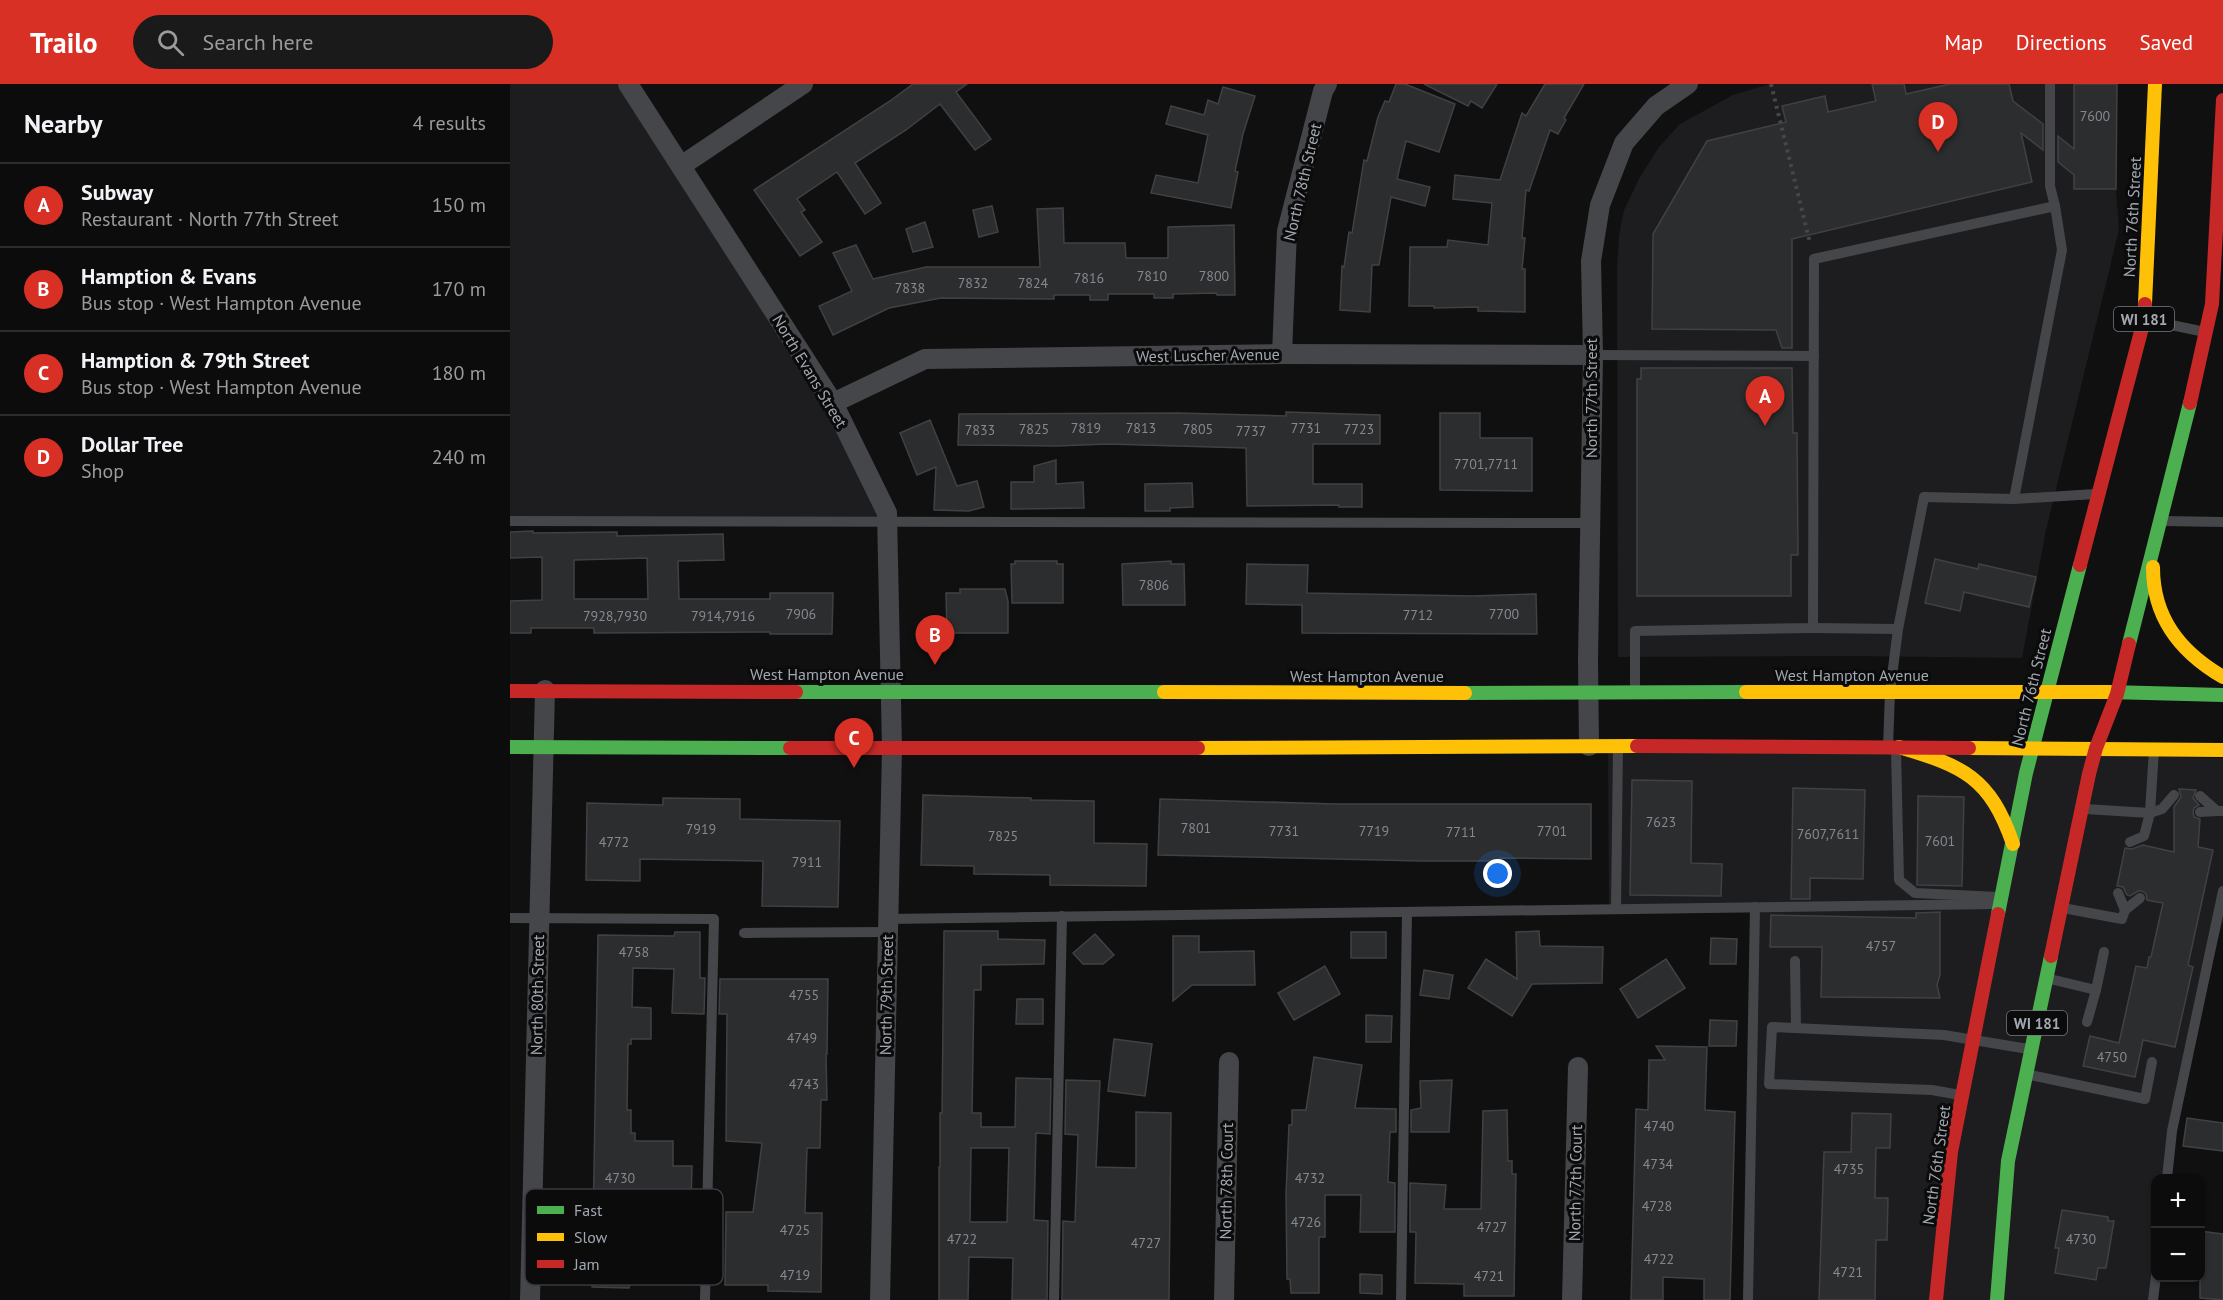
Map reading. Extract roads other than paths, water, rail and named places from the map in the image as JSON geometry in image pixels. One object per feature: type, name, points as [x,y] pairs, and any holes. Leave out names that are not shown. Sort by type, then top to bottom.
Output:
[{"type":"main road","name":"North 76th Street","points":[[1936,1300],[1952,1152],[2032,748],[2144,320],[2155,84]]},
{"type":"main road","name":"WI 181","points":[[1997,1300],[2008,1161],[2082,809],[2096,748],[2117,694],[2207,333],[2212,304],[2223,100]]},
{"type":"main road","points":[[2154,543],[2154,592],[2161,612],[2185,647],[2201,663],[2223,677]]},
{"type":"main road","name":"West Hampton Avenue","points":[[510,691],[1635,693],[2048,691],[2223,695]]},
{"type":"main road","points":[[510,747],[892,749],[1618,746],[2223,750]]},
{"type":"main road","points":[[1894,747],[1939,759],[1972,776],[1993,801],[2003,818],[2013,844]]},
{"type":"street","name":"North Evans Street","points":[[628,84],[833,403],[887,513],[890,691]]},
{"type":"street","points":[[681,166],[803,84]]},
{"type":"street","name":"North 78th Street","points":[[1282,354],[1287,231],[1323,91],[1327,84]]},
{"type":"street","name":"North 77th Street","points":[[1589,746],[1593,355],[1591,261],[1600,205],[1624,143],[1656,106],[1688,84]]},
{"type":"street","name":"West Luscher Avenue","points":[[833,403],[925,359],[1282,354],[1593,355]]},
{"type":"street","name":"North 80th Street","points":[[533,1189],[544,690]]},
{"type":"street","name":"North 79th Street","points":[[880,1300],[892,749],[890,691]]},
{"type":"street","name":"North 78th Court","points":[[1224,1300],[1229,1062]]},
{"type":"street","name":"North 77th Court","points":[[1572,1300],[1578,1067]]},
{"type":"street","name":"North 80th Street","points":[[530,1285],[530,1300]]},
{"type":"lane","points":[[2014,499],[2062,250],[2050,186],[2050,84]]},
{"type":"lane","points":[[1813,628],[1814,258],[2055,206]]},
{"type":"lane","points":[[2144,320],[2207,333]]},
{"type":"lane","points":[[1593,355],[1814,356]]},
{"type":"lane","points":[[2002,901],[1915,893],[1899,879],[1890,692],[1898,629],[1924,497],[2014,499],[2099,494]]},
{"type":"lane","points":[[510,521],[1590,523]]},
{"type":"lane","points":[[2160,521],[2223,522]]},
{"type":"lane","points":[[1635,693],[1635,631],[1898,629]]},
{"type":"lane","points":[[1616,909],[1618,746]]},
{"type":"lane","points":[[2150,846],[2144,836],[2150,813],[2154,749]]},
{"type":"lane","points":[[2082,809],[2150,813],[2162,808],[2174,795]]},
{"type":"lane","points":[[2200,796],[2220,811]]},
{"type":"lane","points":[[2162,808],[2174,812]]},
{"type":"lane","points":[[2200,813],[2220,811]]},
{"type":"lane","points":[[2130,842],[2144,836]]},
{"type":"lane","points":[[2061,908],[2122,919],[2124,910],[2118,893]]},
{"type":"lane","points":[[2168,1174],[2172,1131],[2223,895]]},
{"type":"lane","points":[[2124,910],[2140,898]]},
{"type":"lane","points":[[744,933],[1062,916],[1755,907],[2002,901]]},
{"type":"lane","points":[[1748,1300],[1755,907]]},
{"type":"lane","points":[[1401,1300],[1407,912]]},
{"type":"lane","points":[[1054,1300],[1062,916]]},
{"type":"lane","points":[[510,918],[714,919],[708,1189]]},
{"type":"lane","points":[[2087,1022],[2104,952]]},
{"type":"lane","points":[[1795,961],[1796,1027]]},
{"type":"lane","points":[[2046,978],[2096,990]]},
{"type":"lane","points":[[1963,1095],[1932,1090],[1769,1084],[1772,1027],[1944,1035],[1974,1038],[2031,1049]]},
{"type":"lane","points":[[2026,1075],[2145,1099],[2152,1062]]},
{"type":"lane","points":[[2153,1300],[2155,1282]]},
{"type":"lane","points":[[705,1285],[705,1300]]},
{"type":"place","name":"Dollar Tree","points":[[1938,152]]},
{"type":"place","name":"Subway","points":[[1765,426]]},
{"type":"place","name":"Hamption & Evans","points":[[935,665]]},
{"type":"place","name":"Hamption & 79th Street","points":[[854,768]]}]
